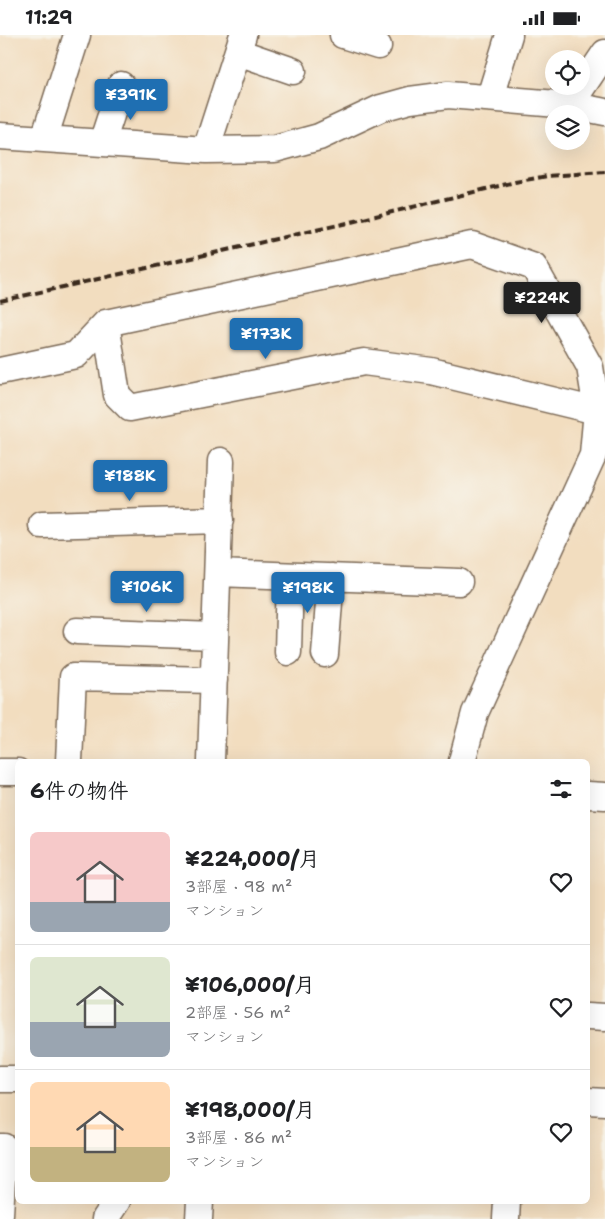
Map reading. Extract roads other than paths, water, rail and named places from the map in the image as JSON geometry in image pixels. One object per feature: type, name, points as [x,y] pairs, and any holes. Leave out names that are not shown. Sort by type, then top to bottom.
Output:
[{"type":"street","points":[[44,139],[77,35]]},
{"type":"street","points":[[344,35],[378,46]]},
{"type":"street","points":[[490,97],[509,35]]},
{"type":"street","points":[[206,150],[240,43],[293,71]]},
{"type":"street","points":[[0,136],[206,150],[275,149],[319,137],[381,108],[410,100],[448,95],[570,105],[605,53]]},
{"type":"street","points":[[102,143],[121,85]]},
{"type":"street","points":[[590,109],[605,112]]},
{"type":"street","points":[[0,371],[76,355],[106,323],[472,245],[534,267],[590,367],[601,411],[592,455],[475,713],[463,759]]},
{"type":"street","points":[[106,323],[117,395],[130,408],[364,362],[430,371],[601,411]]},
{"type":"street","points":[[211,759],[222,461]]},
{"type":"street","points":[[42,525],[220,520]]},
{"type":"street","points":[[218,573],[459,581]]},
{"type":"street","points":[[288,652],[290,576]]},
{"type":"street","points":[[325,654],[331,577]]},
{"type":"street","points":[[77,631],[215,636]]},
{"type":"street","points":[[69,759],[73,677],[214,680]]},
{"type":"street","points":[[0,772],[15,772]]},
{"type":"street","points":[[590,795],[605,796]]},
{"type":"street","points":[[590,1016],[605,1017]]},
{"type":"street","points":[[0,1079],[15,1079]]},
{"type":"street","points":[[590,1101],[605,1102]]},
{"type":"street","points":[[0,1147],[4,1147],[0,1214]]},
{"type":"street","points":[[105,1219],[115,1204]]},
{"type":"street","points":[[199,1219],[200,1204]]},
{"type":"street","points":[[506,1219],[507,1204]]},
{"type":"railway","points":[[0,301],[343,224],[515,182],[547,176],[605,172]]}]
